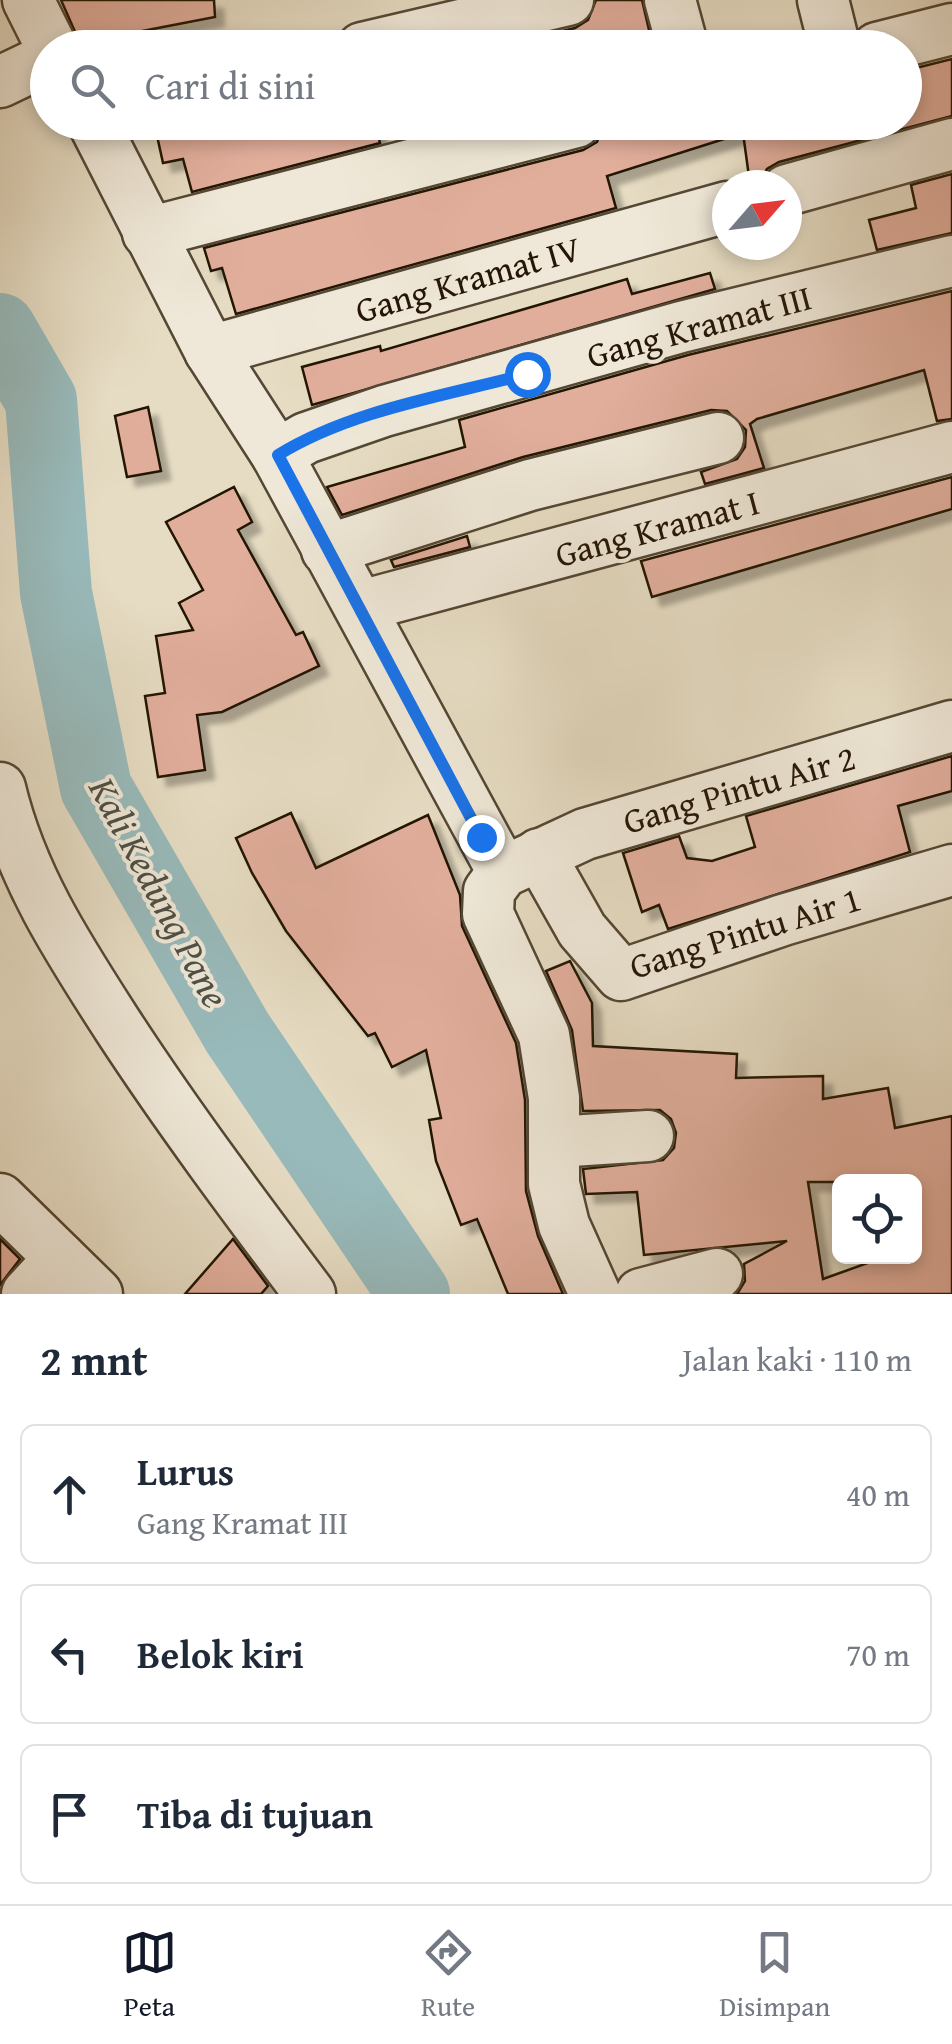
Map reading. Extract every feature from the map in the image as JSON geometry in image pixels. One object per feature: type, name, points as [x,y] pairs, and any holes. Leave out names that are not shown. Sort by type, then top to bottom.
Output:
[{"type":"street","points":[[28,0],[32,30]]},
{"type":"street","points":[[439,30],[568,0]]},
{"type":"street","points":[[670,0],[679,30]]},
{"type":"street","points":[[824,0],[831,30]]},
{"type":"street","points":[[922,37],[952,29]]},
{"type":"street","points":[[102,140],[210,351],[278,455],[326,550],[362,606],[512,871],[488,914],[544,1035],[554,1098],[554,1184],[564,1225],[595,1294]]},
{"type":"street","points":[[148,233],[507,140]]},
{"type":"street","points":[[802,186],[952,144]]},
{"type":"street","name":"Gang Kramat IV","points":[[210,351],[712,210]]},
{"type":"street","name":"Gang Kramat III","points":[[278,455],[306,438],[384,411],[681,327],[952,261]]},
{"type":"street","points":[[326,550],[530,484],[718,438]]},
{"type":"street","name":"Gang Kramat I","points":[[362,606],[952,447]]},
{"type":"street","name":"Gang Pintu Air 2","points":[[512,871],[585,834],[952,726]]},
{"type":"street","points":[[0,788],[17,850],[73,959],[167,1101],[310,1294]]},
{"type":"street","name":"Gang Pintu Air 1","points":[[512,871],[582,930],[621,975],[782,920],[952,870]]},
{"type":"street","points":[[555,1142],[648,1136]]},
{"type":"street","points":[[0,1199],[97,1294]]},
{"type":"street","points":[[27,1294],[60,1258]]},
{"type":"street","points":[[641,1294],[717,1274]]},
{"type":"building","points":[[61,0],[214,0],[215,17],[148,30],[74,30]]},
{"type":"building","points":[[596,0],[642,0],[649,30],[567,30],[588,20]]},
{"type":"building","points":[[952,59],[952,116],[922,124],[922,66]]},
{"type":"building","points":[[158,140],[380,143],[192,192],[183,159],[163,163]]},
{"type":"building","points":[[598,140],[721,140],[607,176],[616,208],[236,314],[222,268],[211,271],[204,248],[583,150]]},
{"type":"building","points":[[744,140],[862,140],[779,162],[767,169],[748,170]]},
{"type":"building","points":[[952,174],[952,233],[877,250],[869,220],[916,208],[911,185]]},
{"type":"building","points":[[710,273],[715,289],[312,405],[302,367],[380,346],[381,351],[627,279],[632,294]]},
{"type":"building","points":[[952,291],[952,419],[937,421],[924,370],[757,419],[750,424],[764,468],[705,484],[701,472],[737,459],[745,447],[746,430],[727,411],[711,410],[523,457],[342,515],[327,487],[465,447],[459,420],[688,355]]},
{"type":"building","points":[[148,407],[161,471],[127,477],[115,416]]},
{"type":"building","points":[[952,477],[952,509],[652,597],[641,561]]},
{"type":"building","points":[[234,487],[252,522],[238,530],[296,635],[303,632],[319,666],[222,712],[197,715],[205,770],[158,777],[145,696],[165,693],[156,636],[193,630],[179,603],[203,590],[166,522]]},
{"type":"building","points":[[467,536],[470,547],[394,567],[391,560]]},
{"type":"building","points":[[952,756],[952,791],[898,806],[910,852],[668,929],[659,905],[642,912],[623,853],[679,836],[687,858],[712,861],[755,847],[746,816]]},
{"type":"building","points":[[291,813],[316,868],[428,815],[460,895],[462,926],[516,1043],[525,1100],[526,1191],[538,1236],[563,1294],[508,1294],[477,1219],[461,1225],[436,1161],[429,1120],[441,1118],[426,1050],[392,1067],[375,1033],[368,1036],[286,931],[252,873],[236,838]]},
{"type":"building","points":[[570,961],[592,1003],[593,1046],[737,1054],[736,1078],[823,1076],[823,1099],[888,1088],[895,1128],[952,1116],[952,1294],[737,1294],[745,1281],[744,1264],[787,1241],[644,1255],[637,1192],[586,1194],[583,1169],[663,1160],[674,1148],[676,1133],[671,1119],[660,1110],[583,1111],[572,1030],[546,971]]},
{"type":"building","points":[[0,1239],[20,1259],[0,1285]]},
{"type":"building","points":[[233,1239],[268,1286],[261,1294],[185,1294]]},
{"type":"waterway","name":"Kali Kedung Pane","points":[[0,329],[41,400],[56,593],[96,788],[237,1032],[414,1294]]},
{"type":"route","points":[[481,837],[362,606],[326,550],[278,455],[306,438],[384,411],[527,374]]}]
